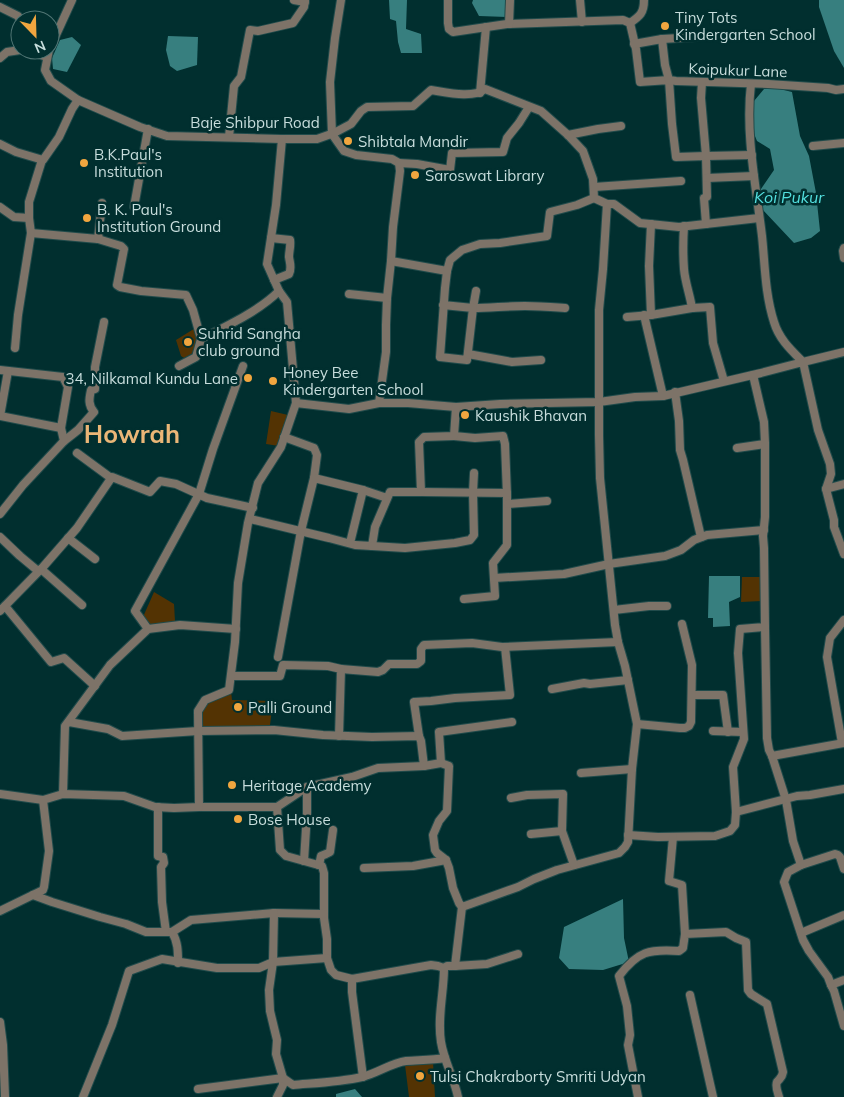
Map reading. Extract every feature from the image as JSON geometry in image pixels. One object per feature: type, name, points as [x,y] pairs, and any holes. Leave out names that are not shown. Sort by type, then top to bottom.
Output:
[{"type":"street","points":[[229,138],[234,86],[241,77],[250,30],[258,31],[293,23],[304,7],[305,1],[294,0]]},
{"type":"street","points":[[341,0],[334,38],[330,82],[332,134],[344,151],[356,155],[392,159],[399,163],[450,170],[452,152],[504,152],[507,138],[529,107]]},
{"type":"street","points":[[448,0],[449,29],[454,32],[509,24],[623,20],[630,23]]},
{"type":"street","points":[[509,24],[510,0]]},
{"type":"street","points":[[580,0],[582,22]]},
{"type":"street","points":[[630,23],[644,9],[644,0]]},
{"type":"street","points":[[60,25],[70,1]]},
{"type":"street","points":[[630,23],[640,81],[642,83],[669,80],[676,157],[752,155]]},
{"type":"street","points":[[480,93],[486,28]]},
{"type":"street","points":[[634,44],[662,39],[697,37]]},
{"type":"street","name":"Koipukur Lane","points":[[662,39],[669,80],[844,89]]},
{"type":"street","name":"Baje Shibpur Road","points":[[47,60],[45,70],[51,81],[78,100],[167,136],[317,139],[351,124],[361,111],[367,107],[413,106],[431,90],[458,94],[480,93],[485,89],[541,112],[568,135],[583,151],[593,179],[594,198]]},
{"type":"street","points":[[702,82],[701,98],[707,178],[707,197],[704,198],[706,224]]},
{"type":"street","points":[[751,84],[749,120],[768,298],[774,324],[786,345],[803,362],[818,430],[830,464],[832,474],[826,489],[834,527],[844,554]]},
{"type":"street","points":[[15,348],[31,233],[28,218],[29,202],[42,160],[59,136],[78,100]]},
{"type":"street","points":[[568,135],[622,126]]},
{"type":"street","points":[[134,207],[148,129]]},
{"type":"street","points":[[199,807],[198,711],[204,700],[229,690],[236,629],[238,583],[252,508],[258,483],[281,447],[296,403],[287,302],[279,291],[267,264],[276,205],[282,139]]},
{"type":"street","points":[[813,146],[844,143]]},
{"type":"street","points":[[0,144],[16,152],[42,160]]},
{"type":"street","points":[[379,403],[386,352],[387,298],[400,171],[399,163]]},
{"type":"street","points":[[707,178],[754,176]]},
{"type":"street","points":[[594,187],[681,181]]},
{"type":"street","points":[[476,290],[467,360],[440,357],[447,271],[450,260],[462,250],[480,244],[547,236],[550,212],[577,205],[594,198],[607,204],[614,204],[640,223],[679,227],[760,218]]},
{"type":"street","points":[[98,238],[102,203]]},
{"type":"street","points":[[462,907],[574,865],[618,853],[625,848],[628,842],[632,769],[637,724],[626,666],[618,642],[600,478],[599,310],[604,269],[607,204]]},
{"type":"street","points":[[0,206],[14,217],[28,218]]},
{"type":"street","points":[[650,224],[648,315],[663,396]]},
{"type":"street","points":[[684,226],[684,272],[692,308]]},
{"type":"street","points":[[31,233],[98,238],[121,246],[124,249],[117,285],[140,291],[186,295],[193,310],[201,339],[196,357],[180,366]]},
{"type":"street","points":[[271,238],[286,238],[291,243],[289,256],[291,271],[289,274],[274,280]]},
{"type":"street","points":[[844,248],[844,258]]},
{"type":"street","points":[[391,261],[447,271]]},
{"type":"street","points":[[201,339],[254,310],[271,299],[279,291]]},
{"type":"street","points":[[349,294],[387,298]]},
{"type":"street","points":[[443,305],[473,308],[525,306],[565,308]]},
{"type":"street","points":[[627,317],[710,307],[713,343],[724,381]]},
{"type":"street","points":[[0,514],[23,485],[94,412],[90,407],[90,398],[91,390],[95,389],[95,367],[104,322]]},
{"type":"street","points":[[296,403],[349,409],[379,403],[408,403],[456,407],[599,402],[663,396],[844,352]]},
{"type":"street","points":[[468,354],[512,362],[541,360]]},
{"type":"street","points":[[148,630],[135,611],[199,494],[243,366]]},
{"type":"street","points":[[61,428],[0,416],[4,371],[63,377],[68,387],[61,428],[64,441]]},
{"type":"street","points":[[753,375],[764,422],[765,444],[763,536],[767,738],[769,750],[786,800],[801,865]]},
{"type":"street","points":[[675,392],[680,450],[685,465],[700,537]]},
{"type":"street","points":[[454,436],[456,407]]},
{"type":"street","points":[[421,492],[419,442],[424,437],[454,436],[475,438],[503,436],[508,504],[507,544],[492,563],[495,596],[464,599]]},
{"type":"street","points":[[278,657],[317,455],[314,448],[284,437]]},
{"type":"street","points":[[737,448],[765,444]]},
{"type":"street","points":[[77,453],[111,478],[150,492],[160,481],[176,484],[207,498],[252,508]]},
{"type":"street","points":[[250,520],[355,545],[405,548],[470,540],[474,535],[474,473]]},
{"type":"street","points":[[95,686],[64,658],[51,662],[2,608],[40,570],[77,528],[111,478]]},
{"type":"street","points":[[314,478],[388,498]]},
{"type":"street","points":[[826,489],[844,484]]},
{"type":"street","points":[[350,543],[363,490]]},
{"type":"street","points":[[372,546],[375,527],[390,492],[507,493]]},
{"type":"street","points":[[508,504],[547,501]]},
{"type":"street","points":[[494,578],[564,574],[610,564],[665,556],[681,550],[694,540],[706,535],[764,530]]},
{"type":"street","points":[[0,537],[20,556],[82,605]]},
{"type":"street","points":[[68,538],[96,559]]},
{"type":"street","points":[[614,610],[667,606]]},
{"type":"street","points":[[772,756],[843,743],[827,658],[830,638],[844,620]]},
{"type":"street","points":[[637,724],[685,728],[691,722],[692,665],[682,624]]},
{"type":"street","points":[[63,794],[64,726],[110,665],[148,630],[180,625],[236,629]]},
{"type":"street","points":[[628,836],[715,836],[730,831],[735,825],[733,768],[744,739],[738,653],[740,629],[765,627]]},
{"type":"street","points":[[231,676],[280,676],[283,665],[328,666],[378,672],[389,664],[417,664],[421,661],[421,649],[424,645],[472,643],[505,646],[618,642]]},
{"type":"street","points":[[424,766],[414,702],[510,695],[505,646]]},
{"type":"street","points":[[339,736],[341,669]]},
{"type":"street","points":[[552,689],[628,680]]},
{"type":"street","points":[[692,695],[723,695],[728,732]]},
{"type":"street","points":[[68,722],[108,729],[122,736],[198,731],[274,730],[339,736],[419,736]]},
{"type":"street","points":[[441,763],[439,732],[512,722]]},
{"type":"street","points":[[713,731],[743,732]]},
{"type":"street","points":[[0,794],[43,800],[63,794],[124,796],[158,807],[174,808],[277,807],[307,787],[352,777],[378,768],[424,766],[441,763],[449,766],[447,811],[433,835],[435,850],[437,854],[446,860],[452,888],[462,907],[455,966]]},
{"type":"street","points":[[581,773],[632,769]]},
{"type":"street","points":[[304,861],[307,787]]},
{"type":"street","points":[[736,812],[797,796],[844,789]]},
{"type":"street","points":[[511,798],[527,795],[563,794],[562,831],[574,865]]},
{"type":"street","points":[[0,911],[43,890],[48,851],[43,800]]},
{"type":"street","points":[[158,807],[158,856],[164,857],[164,863],[161,866],[161,880],[169,932],[176,938],[178,963]]},
{"type":"street","points":[[277,807],[280,850],[286,856],[322,866],[324,873],[324,927],[327,939],[327,958],[331,970],[336,976],[352,979],[431,965],[444,968],[447,966],[487,964],[518,954]]},
{"type":"street","points":[[319,865],[321,856],[330,852],[333,830]]},
{"type":"street","points":[[531,834],[562,831]]},
{"type":"street","points":[[638,1097],[628,1045],[630,1035],[627,1006],[619,976],[628,964],[641,954],[659,950],[680,951],[683,948],[685,934],[682,885],[669,881],[673,837]]},
{"type":"street","points":[[844,869],[840,857],[835,854],[801,865],[788,872],[784,882],[801,934],[809,951],[832,985],[844,1026]]},
{"type":"street","points":[[364,868],[413,866],[446,860]]},
{"type":"street","points":[[33,895],[146,932],[169,932],[191,920],[274,913],[324,914]]},
{"type":"street","points":[[274,913],[273,962],[269,990],[270,1011],[277,1040],[276,1054],[283,1078],[283,1085],[277,1097]]},
{"type":"street","points":[[801,934],[844,915]]},
{"type":"street","points":[[685,934],[726,932],[746,942],[748,990],[767,1004],[783,1072],[776,1086],[779,1097]]},
{"type":"street","points":[[83,1097],[112,1025],[129,971],[162,960],[217,968],[259,968],[273,962],[327,958]]},
{"type":"street","points":[[444,968],[440,1019],[441,1041],[458,1097]]},
{"type":"street","points":[[352,979],[363,1077]]},
{"type":"street","points":[[832,985],[844,980]]},
{"type":"street","points":[[690,996],[712,1097]]},
{"type":"street","points":[[0,1022],[5,1097]]},
{"type":"street","points":[[198,1089],[283,1078],[293,1085],[363,1077],[406,1061],[445,1058]]},
{"type":"shaded area","name":"Suhrid Sangha club ground","points":[[197,327],[199,339],[195,352],[184,358],[181,356],[176,340]]},
{"type":"shaded area","points":[[271,411],[288,415],[279,446],[266,444]]},
{"type":"shaded area","points":[[742,577],[762,577],[762,601],[741,602]]},
{"type":"shaded area","points":[[154,592],[174,604],[175,621],[173,624],[149,627],[143,617]]},
{"type":"shaded area","name":"Palli Ground","points":[[231,691],[232,700],[273,701],[270,725],[261,728],[199,728],[200,712],[207,701]]},
{"type":"shaded area","name":"Tulsi Chakraborty Smriti Udyan","points":[[433,1062],[435,1097],[409,1097],[405,1065]]},
{"type":"water","points":[[389,0],[407,0],[406,29],[421,34],[422,53],[401,53],[396,21],[390,19]]},
{"type":"water","points":[[473,0],[507,0],[507,17],[479,16],[472,3]]},
{"type":"water","points":[[819,0],[844,0],[844,68],[834,51],[819,7]]},
{"type":"water","points":[[168,36],[198,37],[197,65],[177,71],[170,66],[166,50]]},
{"type":"water","points":[[72,37],[81,45],[67,72],[53,69],[52,60],[60,60],[60,40]]},
{"type":"water","name":"Koi Pukur","points":[[764,89],[780,89],[792,92],[800,136],[809,156],[816,193],[820,231],[811,238],[794,243],[761,208],[761,189],[774,170],[770,149],[757,141],[752,129],[754,101]]},
{"type":"water","points":[[709,576],[740,576],[740,597],[729,602],[730,626],[713,627],[713,618],[708,618]]},
{"type":"water","points":[[623,899],[624,938],[629,962],[603,970],[569,969],[559,958],[564,927]]},
{"type":"water","points":[[355,1089],[362,1097],[336,1097],[336,1094]]},
{"type":"place","name":"Tiny Tots Kindergarten School","points":[[665,26]]},
{"type":"place","name":"Shibtala Mandir","points":[[348,141]]},
{"type":"place","name":"B.K.Paul's Institution","points":[[84,163]]},
{"type":"place","name":"Saroswat Library","points":[[415,175]]},
{"type":"place","name":"B. K. Paul's Institution Ground","points":[[87,218]]},
{"type":"place","name":"Suhrid Sangha club ground","points":[[188,342]]},
{"type":"place","name":"34, Nilkamal Kundu Lane","points":[[248,378]]},
{"type":"place","name":"Honey Bee Kindergarten School","points":[[273,381]]},
{"type":"place","name":"Kaushik Bhavan","points":[[465,415]]},
{"type":"place","name":"Palli Ground","points":[[238,707]]},
{"type":"place","name":"Heritage Academy","points":[[232,785]]},
{"type":"place","name":"Bose House","points":[[238,819]]},
{"type":"place","name":"Tulsi Chakraborty Smriti Udyan","points":[[420,1076]]},
{"type":"district","name":"Howrah","points":[[132,433]]}]
